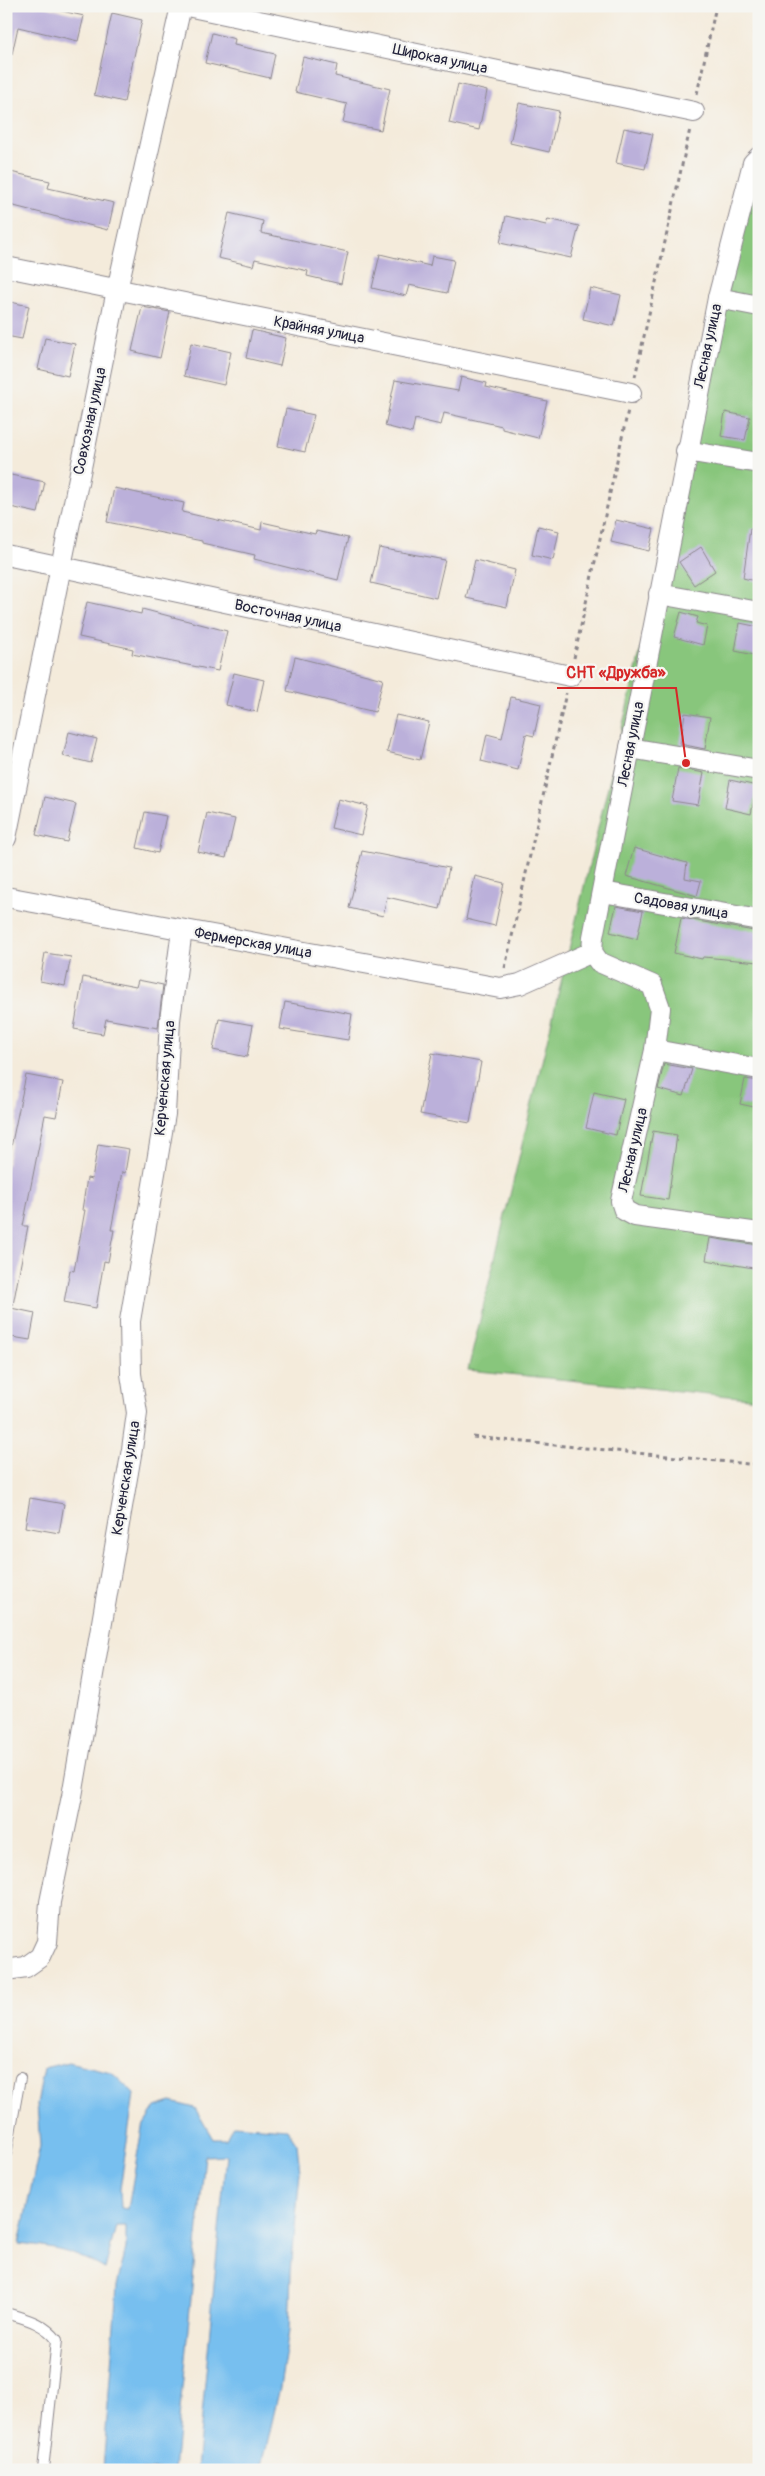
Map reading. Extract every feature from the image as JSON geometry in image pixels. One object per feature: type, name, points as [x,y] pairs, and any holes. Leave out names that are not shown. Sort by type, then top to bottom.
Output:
[{"type":"street","name":"Совхозная улица","points":[[6,838],[59,567],[117,290],[181,6]]},
{"type":"street","name":"Широкая улица","points":[[187,6],[694,112]]},
{"type":"street","name":"Лесная улица","points":[[759,157],[753,163],[718,298],[686,451],[593,937],[592,952],[599,962],[652,985],[660,1008],[656,1050],[621,1201],[624,1210],[635,1216],[759,1233]]},
{"type":"street","name":"Крайняя улица","points":[[6,267],[631,393]]},
{"type":"street","points":[[718,298],[759,306]]},
{"type":"street","points":[[686,451],[759,463]]},
{"type":"street","name":"Восточная улица","points":[[6,555],[570,676]]},
{"type":"street","points":[[659,594],[759,612]]},
{"type":"street","points":[[630,748],[759,770]]},
{"type":"street","name":"Садовая улица","points":[[603,892],[759,920]]},
{"type":"street","name":"Фермерская улица","points":[[6,897],[500,988]]},
{"type":"street","name":"Керченская улица","points":[[6,1970],[26,1967],[40,1957],[47,1942],[50,1902],[72,1796],[132,1449],[137,1413],[131,1374],[130,1320],[165,1114],[170,1020],[182,930]]},
{"type":"street","points":[[500,988],[520,984],[592,952]]},
{"type":"street","points":[[656,1050],[759,1069]]},
{"type":"lane","points":[[6,2154],[20,2078]]},
{"type":"lane","points":[[6,2313],[34,2322],[49,2330],[57,2340],[43,2470]]},
{"type":"path","points":[[500,988],[716,6]]},
{"type":"path","points":[[472,1436],[759,1465]]},
{"type":"green space","points":[[759,157],[759,1399],[468,1370]]},
{"type":"water","points":[[68,2062],[111,2072],[134,2094],[120,2189],[121,2208],[128,2209],[142,2128],[155,2107],[171,2102],[195,2108],[213,2139],[226,2139],[233,2125],[287,2129],[297,2144],[300,2172],[291,2272],[289,2331],[280,2387],[261,2470],[197,2470],[226,2155],[205,2156],[174,2470],[103,2470],[117,2286],[126,2248],[126,2226],[116,2226],[105,2269],[64,2251],[19,2244],[40,2146],[37,2104],[44,2068]]},
{"type":"building","points":[[6,6],[40,6],[84,16],[78,41],[18,27],[12,54],[6,53]]},
{"type":"building","points":[[112,13],[142,20],[124,102],[94,95]]},
{"type":"building","points":[[212,33],[235,39],[234,45],[275,54],[270,78],[205,63]]},
{"type":"building","points":[[303,57],[337,65],[335,76],[390,89],[381,130],[343,122],[347,104],[295,92]]},
{"type":"building","points":[[458,84],[487,91],[479,130],[449,123]]},
{"type":"building","points":[[519,103],[559,111],[549,152],[510,143]]},
{"type":"building","points":[[624,128],[653,134],[645,169],[616,163]]},
{"type":"building","points":[[6,171],[50,181],[48,188],[114,203],[108,230],[6,204]]},
{"type":"building","points":[[229,213],[263,221],[261,233],[348,252],[341,284],[307,276],[308,271],[255,259],[253,266],[218,258]]},
{"type":"building","points":[[506,216],[546,225],[548,219],[579,226],[571,258],[500,243]]},
{"type":"building","points":[[380,254],[430,266],[432,256],[454,260],[447,293],[409,285],[406,296],[372,288]]},
{"type":"building","points":[[590,288],[621,295],[614,326],[583,319]]},
{"type":"building","points":[[6,301],[29,306],[22,339],[6,336]]},
{"type":"building","points":[[142,307],[170,312],[160,358],[132,351]]},
{"type":"building","points":[[252,330],[286,338],[280,366],[246,358]]},
{"type":"building","points":[[45,338],[75,344],[68,376],[38,369]]},
{"type":"building","points":[[191,343],[231,352],[224,385],[184,376]]},
{"type":"building","points":[[461,377],[487,383],[486,387],[547,401],[538,438],[502,429],[502,426],[444,413],[441,425],[415,419],[412,433],[385,426],[395,380],[458,391]]},
{"type":"building","points":[[286,409],[314,415],[305,452],[278,446]]},
{"type":"building","points":[[725,412],[750,417],[745,440],[721,436]]},
{"type":"building","points":[[6,474],[45,482],[38,513],[6,506]]},
{"type":"building","points":[[114,488],[184,503],[182,512],[261,530],[262,522],[315,534],[316,531],[348,538],[338,580],[254,559],[255,555],[202,543],[202,541],[107,522]]},
{"type":"building","points":[[616,520],[654,529],[649,551],[611,542]]},
{"type":"building","points":[[538,526],[559,531],[553,560],[532,555]]},
{"type":"building","points":[[750,529],[759,529],[759,582],[743,578]]},
{"type":"building","points":[[701,547],[715,571],[694,585],[679,562]]},
{"type":"building","points":[[379,548],[445,560],[436,598],[371,583]]},
{"type":"building","points":[[475,560],[515,570],[507,607],[466,598]]},
{"type":"building","points":[[87,602],[141,614],[142,609],[227,631],[218,671],[132,654],[133,649],[79,637]]},
{"type":"building","points":[[681,612],[698,617],[696,623],[707,626],[703,645],[674,637]]},
{"type":"building","points":[[740,623],[759,627],[759,656],[735,651]]},
{"type":"building","points":[[295,657],[383,679],[375,712],[287,691]]},
{"type":"building","points":[[234,673],[264,680],[257,712],[226,705]]},
{"type":"building","points":[[511,697],[541,704],[534,736],[526,734],[518,770],[481,761],[487,734],[502,738]]},
{"type":"building","points":[[685,713],[710,717],[705,749],[680,744]]},
{"type":"building","points":[[396,715],[429,722],[420,760],[387,752]]},
{"type":"building","points":[[69,732],[97,739],[91,763],[63,756]]},
{"type":"building","points":[[678,768],[704,773],[698,805],[672,801]]},
{"type":"building","points":[[730,780],[757,786],[751,814],[725,808]]},
{"type":"building","points":[[45,797],[76,804],[67,842],[36,835]]},
{"type":"building","points":[[338,799],[368,806],[361,835],[331,828]]},
{"type":"building","points":[[145,812],[166,816],[158,853],[137,848]]},
{"type":"building","points":[[207,813],[235,819],[226,858],[198,852]]},
{"type":"building","points":[[634,848],[687,863],[685,878],[701,881],[697,896],[626,876]]},
{"type":"building","points":[[362,851],[449,868],[440,909],[387,897],[383,916],[349,908]]},
{"type":"building","points":[[475,876],[504,883],[495,926],[466,919]]},
{"type":"building","points":[[616,906],[643,911],[637,939],[610,932]]},
{"type":"building","points":[[681,918],[759,932],[759,962],[703,957],[702,959],[674,953]]},
{"type":"building","points":[[45,953],[71,957],[65,986],[40,981]]},
{"type":"building","points":[[83,977],[136,987],[138,980],[163,985],[158,1028],[106,1019],[103,1034],[74,1029]]},
{"type":"building","points":[[285,1002],[352,1014],[348,1040],[280,1029]]},
{"type":"building","points":[[219,1019],[253,1025],[247,1057],[213,1050]]},
{"type":"building","points":[[432,1053],[481,1062],[470,1123],[420,1114]]},
{"type":"building","points":[[664,1064],[692,1069],[684,1096],[658,1089]]},
{"type":"building","points":[[26,1075],[63,1082],[56,1117],[45,1115],[23,1226],[28,1226],[13,1305],[6,1304],[6,1171]]},
{"type":"building","points":[[745,1079],[759,1081],[759,1108],[740,1104]]},
{"type":"building","points":[[594,1092],[624,1099],[616,1135],[586,1128]]},
{"type":"building","points":[[653,1131],[677,1135],[668,1200],[641,1196]]},
{"type":"building","points":[[98,1144],[129,1149],[125,1173],[122,1172],[111,1230],[114,1230],[108,1262],[104,1261],[96,1308],[64,1302],[70,1270],[74,1271],[85,1210],[82,1210],[87,1178],[92,1179]]},
{"type":"building","points":[[710,1238],[759,1245],[759,1269],[706,1260]]},
{"type":"building","points":[[6,1307],[35,1313],[30,1340],[6,1336]]},
{"type":"building","points":[[30,1498],[64,1504],[59,1533],[25,1527]]},
{"type":"place","name":"СНТ «Дружба»","points":[[686,763]]}]
